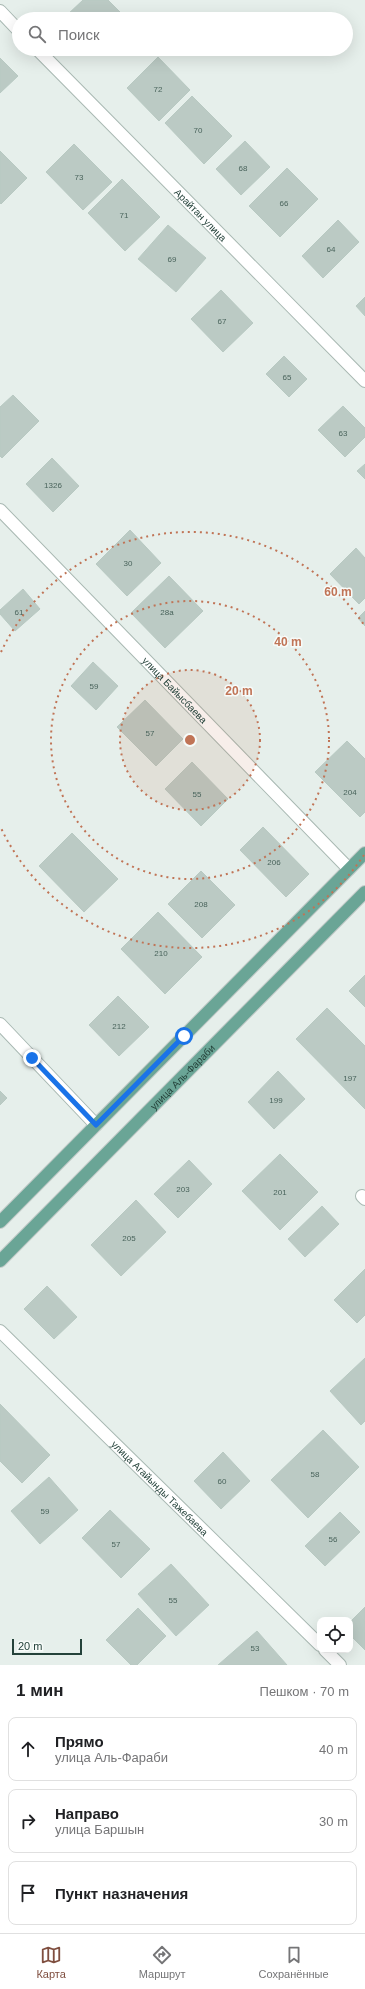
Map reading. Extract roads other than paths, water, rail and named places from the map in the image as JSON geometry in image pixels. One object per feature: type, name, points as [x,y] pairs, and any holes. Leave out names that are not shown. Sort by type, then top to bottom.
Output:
[{"type":"main road","points":[[0,1222],[365,853]]},
{"type":"main road","name":"улица Аль-Фараби","points":[[0,1261],[365,892]]},
{"type":"street","points":[[0,11],[12,23]]},
{"type":"street","name":"Арайтан улица","points":[[44,56],[365,381]]},
{"type":"street","name":"улица Байысбаева","points":[[0,510],[349,869]]},
{"type":"street","points":[[0,1024],[96,1125]]},
{"type":"street","name":"улица Агайынды Тажебаева","points":[[0,1331],[317,1642]]},
{"type":"street","points":[[328,1653],[340,1665]]}]
